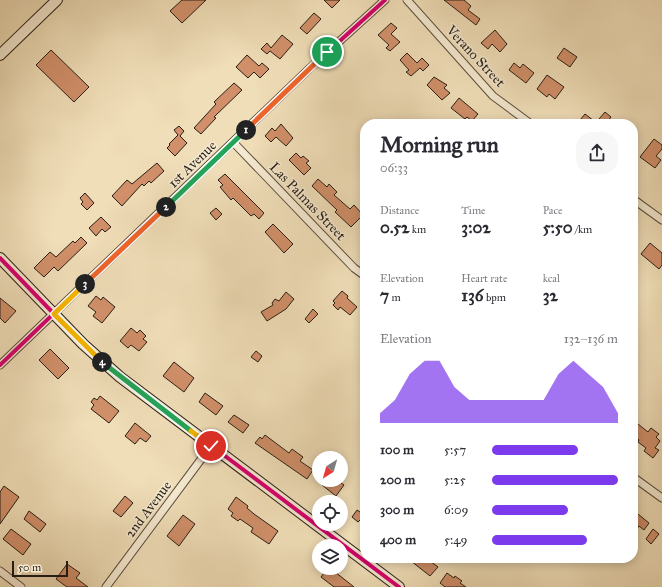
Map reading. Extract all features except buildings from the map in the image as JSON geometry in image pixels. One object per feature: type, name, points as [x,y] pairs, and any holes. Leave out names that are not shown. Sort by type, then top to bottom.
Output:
[{"type":"main road","points":[[0,55],[57,0]]},
{"type":"main road","points":[[0,258],[108,367],[360,558]]},
{"type":"main road","points":[[367,563],[399,587]]},
{"type":"street","name":"1st Avenue","points":[[0,365],[336,44],[385,0]]},
{"type":"street","name":"Verano Street","points":[[407,0],[492,96],[524,119]]},
{"type":"street","name":"Las Palmas Street","points":[[233,142],[354,268],[360,272]]},
{"type":"street","points":[[638,203],[662,220]]},
{"type":"street","name":"2nd Avenue","points":[[106,587],[211,446]]},
{"type":"street","points":[[638,481],[662,498]]},
{"type":"street","points":[[0,571],[21,587]]},
{"type":"cycle path","points":[[0,365],[310,68],[385,0]]},
{"type":"cycle path","points":[[0,258],[83,344],[120,377],[360,558]]},
{"type":"cycle path","points":[[367,563],[399,587]]},
{"type":"route","points":[[211,446],[134,389],[108,367],[54,314],[327,52]]}]
